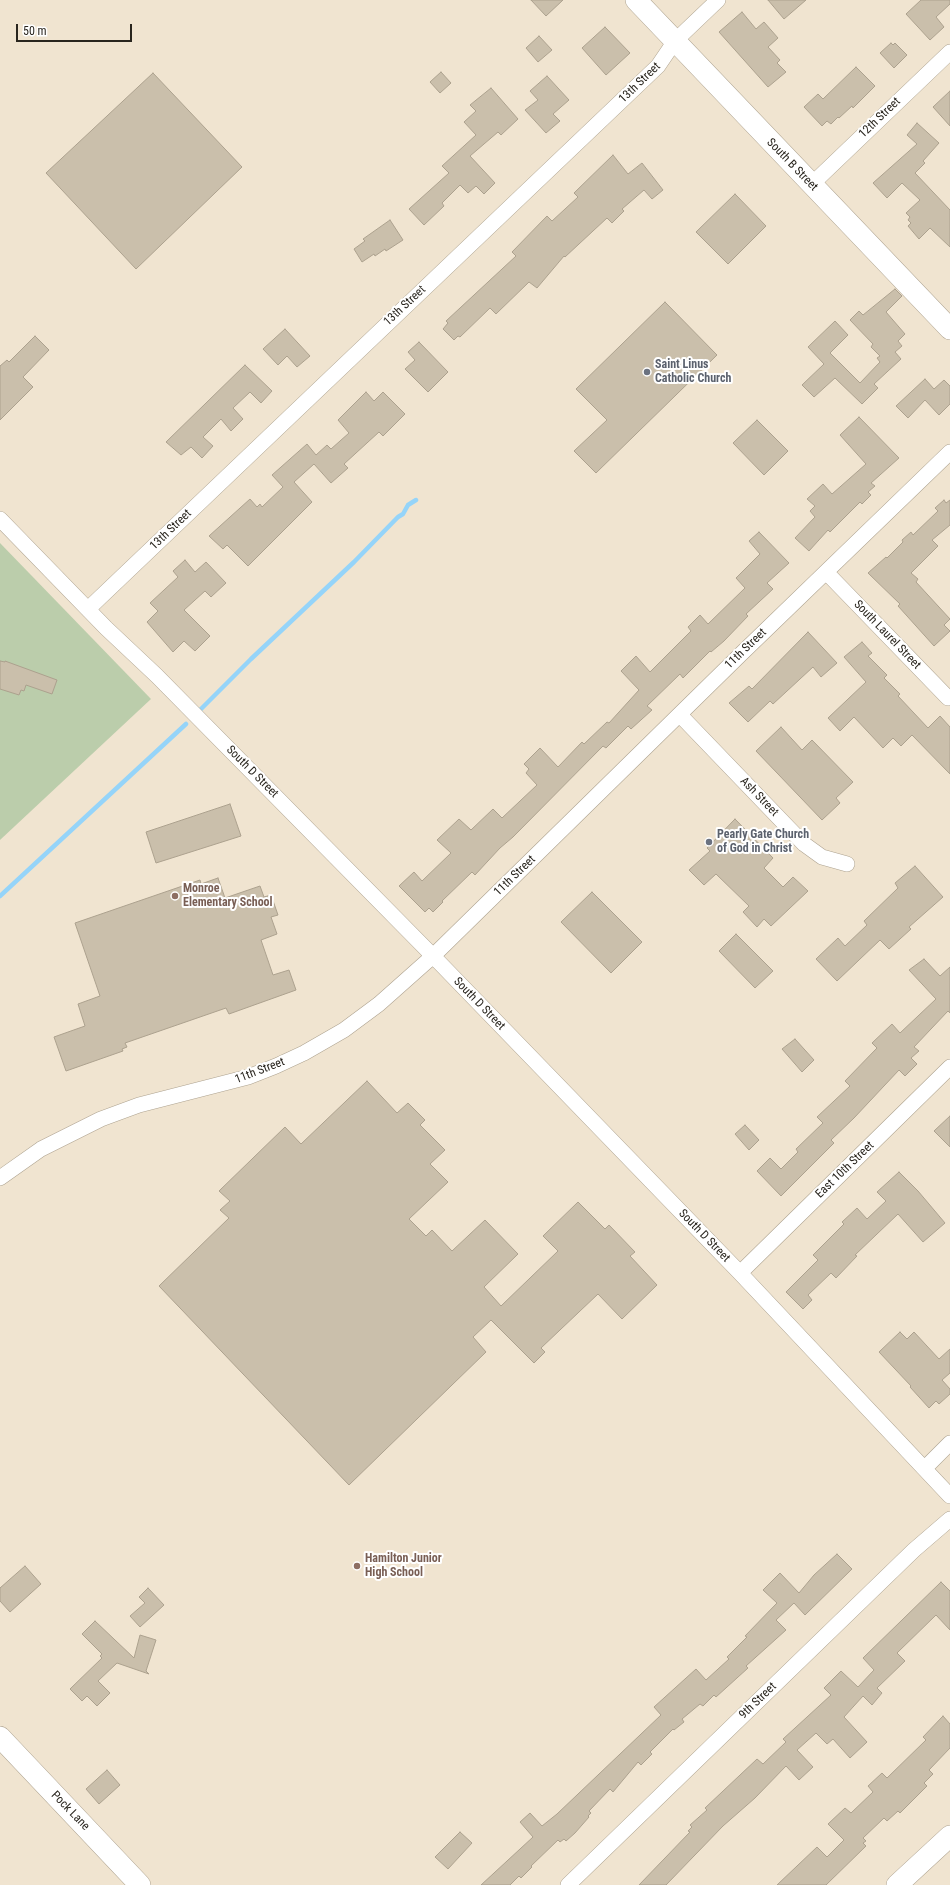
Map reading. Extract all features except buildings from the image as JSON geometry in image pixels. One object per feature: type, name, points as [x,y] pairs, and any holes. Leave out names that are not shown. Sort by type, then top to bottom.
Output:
[{"type":"street","name":"South B Street","points":[[636,0],[690,59],[950,328]]},
{"type":"street","name":"13th Street","points":[[88,609],[658,66],[675,41],[718,0]]},
{"type":"street","name":"12th Street","points":[[811,185],[950,52]]},
{"type":"street","name":"11th Street","points":[[0,1178],[41,1149],[101,1119],[139,1106],[248,1077],[304,1053],[344,1030],[373,1008],[433,956],[950,452]]},
{"type":"street","name":"South D Street","points":[[0,518],[106,628],[157,676],[433,956],[740,1273],[950,1496]]},
{"type":"street","name":"South Laurel Street","points":[[826,572],[948,698]]},
{"type":"street","name":"Ash Street","points":[[680,715],[804,844],[822,857],[847,864]]},
{"type":"street","name":"East 10th Street","points":[[740,1273],[950,1067]]},
{"type":"street","points":[[925,1468],[950,1443]]},
{"type":"street","name":"9th Street","points":[[568,1885],[914,1550],[950,1519]]},
{"type":"street","name":"Pock Lane","points":[[0,1737],[140,1885]]},
{"type":"street","points":[[896,1885],[950,1836]]},
{"type":"green space","points":[[0,543],[151,699],[0,840]]},
{"type":"waterway","points":[[197,713],[251,659],[354,562],[398,517],[403,514],[408,505],[416,500]]},
{"type":"waterway","points":[[0,896],[186,724]]},
{"type":"place","name":"Saint Linus Catholic Church","points":[[647,372]]},
{"type":"place","name":"Pearly Gate Church of God in Christ","points":[[709,842]]},
{"type":"place","name":"Monroe Elementary School","points":[[175,896]]},
{"type":"place","name":"Hamilton Junior High School","points":[[357,1566]]}]
